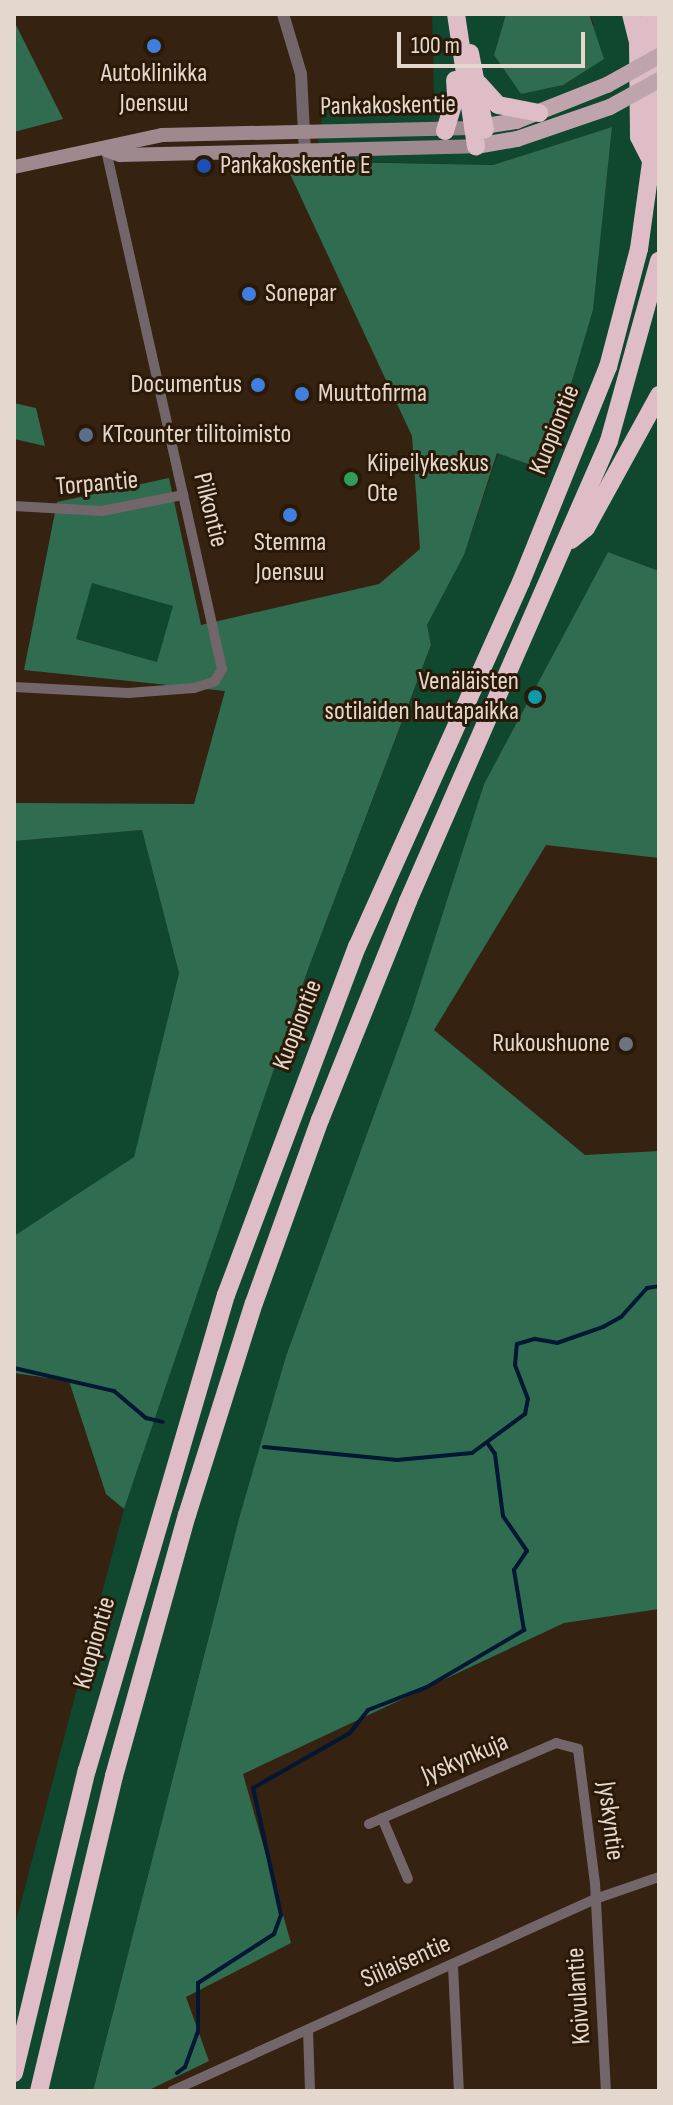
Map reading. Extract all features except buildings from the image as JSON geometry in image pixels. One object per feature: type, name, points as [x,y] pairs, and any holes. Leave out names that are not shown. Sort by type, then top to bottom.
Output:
[{"type":"highway","points":[[456,14],[458,50],[480,136]]},
{"type":"highway","points":[[467,14],[480,136]]},
{"type":"highway","points":[[631,14],[638,42],[639,137],[651,162]]},
{"type":"highway","name":"Kuopiontie","points":[[14,2073],[87,1770],[226,1295],[357,947],[584,433],[624,313],[651,162],[650,14]]},
{"type":"highway","points":[[445,131],[456,94],[453,63],[458,50]]},
{"type":"highway","points":[[476,78],[485,96],[498,105],[539,113]]},
{"type":"highway","name":"Kuopiontie","points":[[39,2091],[114,1776],[187,1515],[254,1303],[320,1120],[402,915],[566,544],[632,370],[659,261]]},
{"type":"highway","points":[[566,544],[586,528],[659,395]]},
{"type":"main road","name":"Pankakoskentie","points":[[14,167],[106,150],[118,142],[162,135],[445,131],[480,136],[607,85],[659,56]]},
{"type":"main road","name":"Pankakoskentie","points":[[106,150],[120,155],[305,152],[480,136],[610,107],[659,80]]},
{"type":"street","points":[[283,14],[296,49],[305,152]]},
{"type":"street","name":"Pilkontie","points":[[14,687],[128,693],[215,681],[222,659],[106,150]]},
{"type":"street","name":"Torpantie","points":[[14,506],[102,511],[183,495]]},
{"type":"street","name":"Jyskynkuja","points":[[369,1824],[556,1743],[578,1749]]},
{"type":"street","name":"Jyskyntie","points":[[578,1749],[595,1899]]},
{"type":"street","points":[[382,1818],[408,1879]]},
{"type":"street","name":"Siilaisentie","points":[[172,2091],[595,1899],[659,1877]]},
{"type":"street","name":"Koivulantie","points":[[595,1899],[606,2091]]},
{"type":"street","points":[[453,1966],[459,2091]]},
{"type":"street","points":[[308,2030],[310,2091]]},
{"type":"green space","points":[[432,14],[506,14],[494,55],[594,25],[589,14],[659,14],[659,571],[608,552],[484,784],[411,1013],[286,1356],[240,1515],[93,2091],[14,2091],[14,1929],[124,1509],[307,972],[431,646],[427,625],[464,555],[498,453],[531,465],[572,381],[593,310],[612,127],[493,165],[315,161],[325,101],[434,97]]},
{"type":"green space","points":[[506,14],[589,14],[604,59],[563,85],[521,94],[494,55]]},
{"type":"green space","points":[[14,21],[63,119],[14,132]]},
{"type":"green space","points":[[612,127],[593,310],[572,381],[531,465],[497,453],[464,555],[427,625],[431,645],[307,972],[124,1509],[106,1494],[69,1381],[14,1373],[14,1236],[134,1157],[179,973],[142,830],[14,841],[14,803],[194,804],[225,691],[24,670],[57,502],[169,478],[201,625],[379,584],[420,549],[412,436],[284,161],[493,165]],"holes":[[[92,583],[173,606],[157,662],[76,639]]]},
{"type":"green space","points":[[14,403],[36,408],[45,446],[14,439]]},
{"type":"green space","points":[[608,552],[659,571],[659,858],[546,845],[434,1030],[585,1155],[659,1151],[659,1609],[564,1623],[243,1774],[291,1943],[186,1997],[209,2061],[147,2091],[93,2091],[240,1515],[286,1356],[411,1013],[484,784]]},
{"type":"green space","points":[[92,582],[174,605],[157,662],[76,639]]},
{"type":"green space","points":[[142,830],[179,973],[134,1158],[14,1236],[14,841]]},
{"type":"waterway","points":[[264,1447],[397,1460],[472,1453],[525,1414],[528,1399],[515,1365],[517,1344],[535,1339],[557,1343],[603,1327],[621,1317],[647,1288],[659,1286]]},
{"type":"waterway","points":[[14,1368],[114,1391],[146,1418],[163,1422]]},
{"type":"waterway","points":[[177,2073],[185,2067],[198,2032],[198,1983],[274,1934],[281,1915],[253,1788],[350,1733],[368,1710],[427,1687],[524,1630],[514,1570],[527,1551],[503,1516],[495,1454],[488,1444]]},
{"type":"place","name":"Autoklinikka Joensuu","points":[[154,46]]},
{"type":"place","name":"Pankakoskentie E","points":[[204,166]]},
{"type":"place","name":"Sonepar","points":[[249,294]]},
{"type":"place","name":"Documentus","points":[[258,385]]},
{"type":"place","name":"Muuttofirma","points":[[302,394]]},
{"type":"place","name":"KTcounter tilitoimisto","points":[[86,435]]},
{"type":"place","name":"Kiipeilykeskus Ote","points":[[351,479]]},
{"type":"place","name":"Stemma Joensuu","points":[[290,515]]},
{"type":"place","name":"Venäläisten sotilaiden hautapaikka","points":[[535,697]]},
{"type":"place","name":"Rukoushuone","points":[[626,1044]]}]
